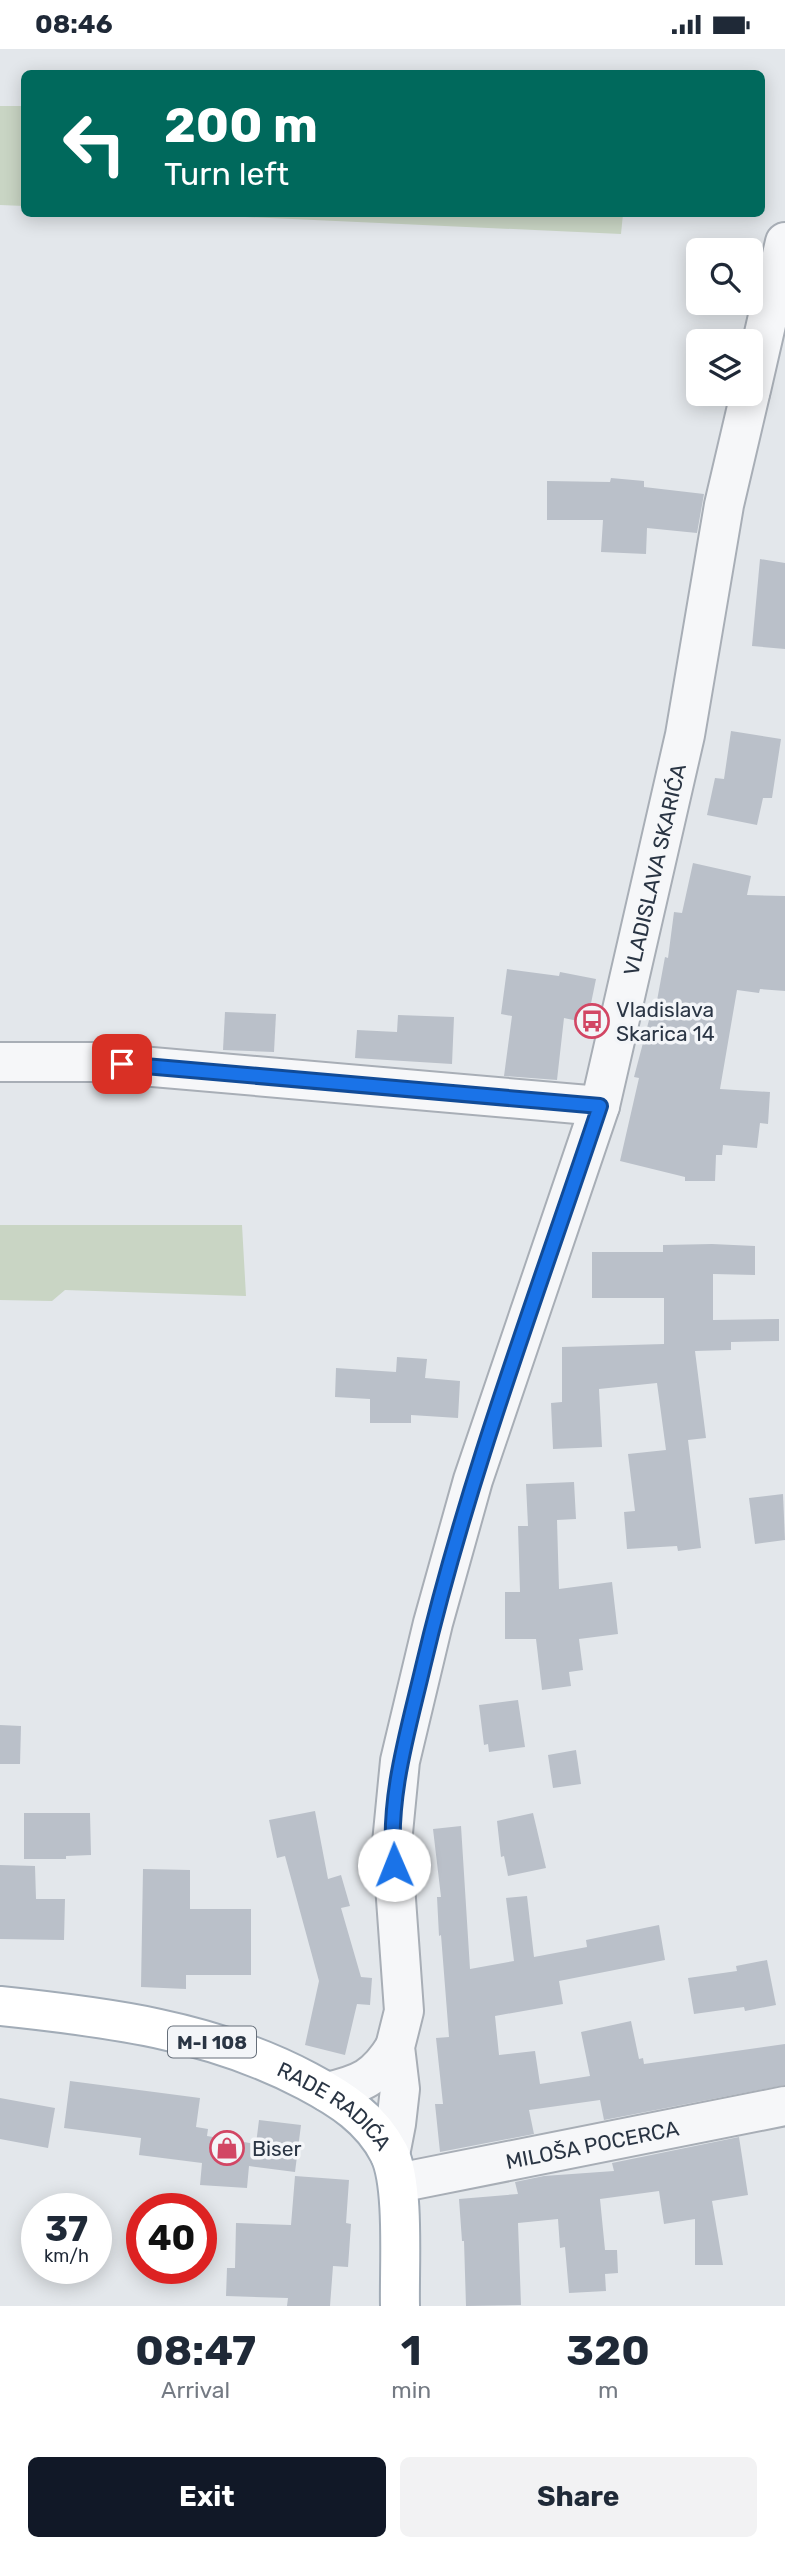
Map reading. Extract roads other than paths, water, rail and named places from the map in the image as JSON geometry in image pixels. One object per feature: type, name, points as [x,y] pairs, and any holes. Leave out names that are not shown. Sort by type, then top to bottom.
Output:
[{"type":"main road","name":"RADE RADIĆA","points":[[0,2006],[98,2017],[173,2031],[229,2047],[294,2074],[327,2092],[363,2117],[394,2169],[400,2306]]},
{"type":"street","name":"VLADISLAVA SKARIĆA","points":[[763,336],[785,242]]},
{"type":"street","name":"VLADISLAVA SKARIĆA","points":[[394,2169],[400,2089],[395,2047],[404,2011],[392,1843],[400,1761],[433,1623],[473,1480],[600,1106],[685,736],[724,505],[747,406]]},
{"type":"street","points":[[0,1062],[95,1062],[600,1106]]},
{"type":"street","points":[[327,2092],[355,2085],[375,2074],[395,2047]]},
{"type":"street","name":"MILOŠA POCERCA","points":[[394,2169],[414,2178],[785,2106]]},
{"type":"place","name":"Vladislava Skarica 14","points":[[592,1021]]},
{"type":"place","name":"Biser","points":[[227,2148]]}]
